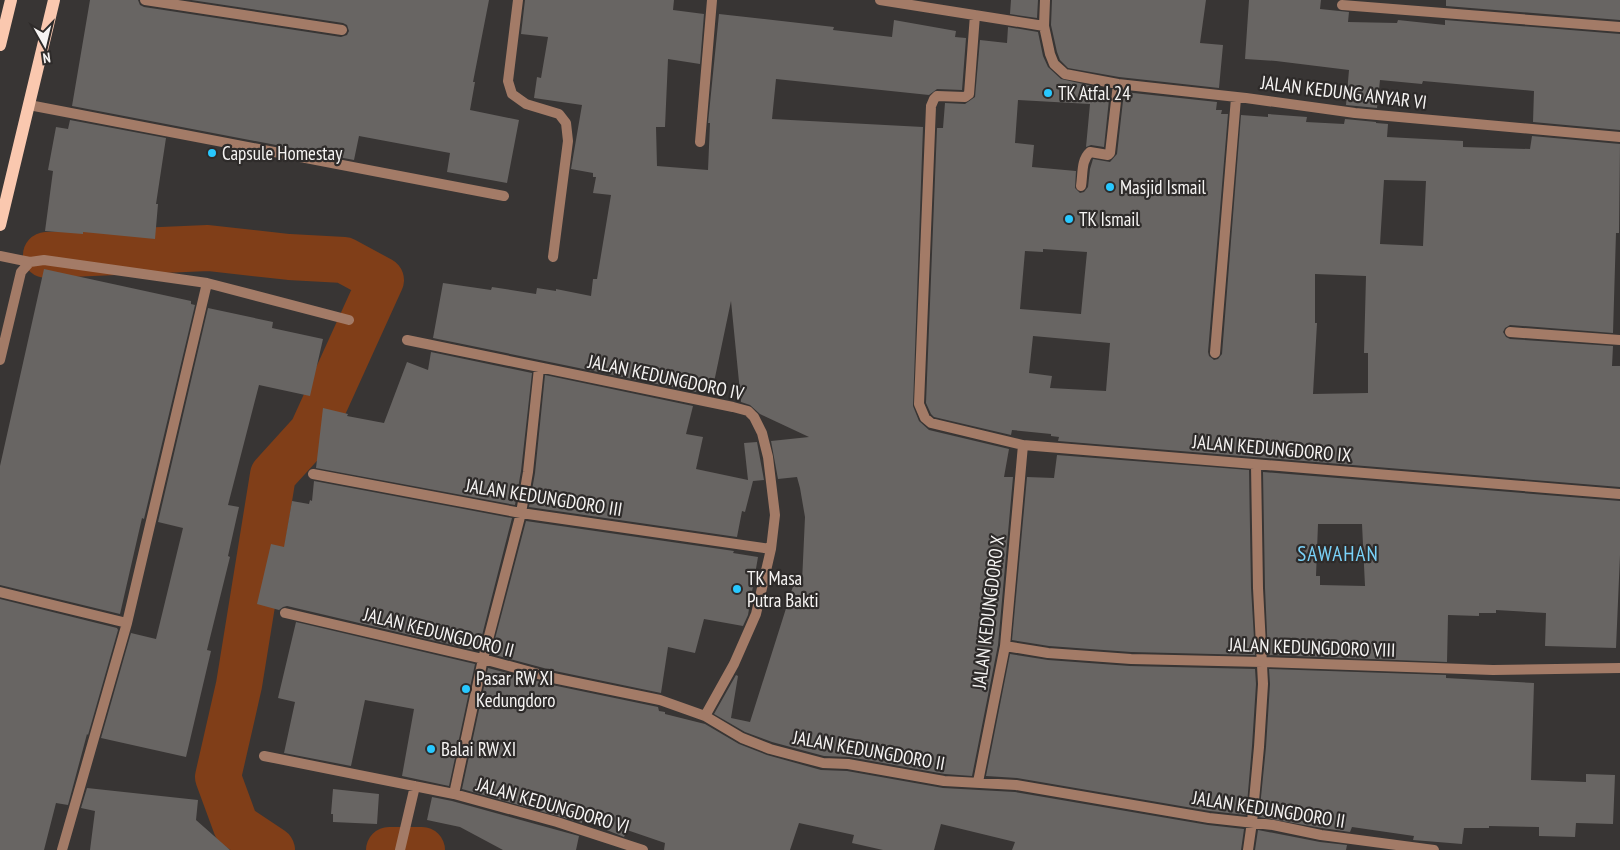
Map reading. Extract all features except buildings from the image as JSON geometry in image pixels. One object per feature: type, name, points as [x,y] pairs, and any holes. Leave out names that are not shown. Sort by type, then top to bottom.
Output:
[{"type":"main road","points":[[0,225],[54,0]]},
{"type":"main road","points":[[0,45],[6,7]]},
{"type":"street","points":[[145,0],[342,30]]},
{"type":"street","points":[[518,0],[508,81],[512,94],[526,104],[559,114],[566,123],[568,141],[553,258]]},
{"type":"street","points":[[700,142],[712,0]]},
{"type":"street","points":[[880,0],[1044,26],[1045,0]]},
{"type":"street","points":[[1342,5],[1620,27]]},
{"type":"street","name":"JALAN KEDUNGDORO IX","points":[[975,15],[970,91],[965,97],[937,96],[931,106],[919,404],[925,418],[931,422],[1023,445],[1620,494]]},
{"type":"street","name":"JALAN KEDUNG ANYAR VI","points":[[1044,26],[1054,64],[1065,74],[1118,84],[1355,113],[1620,137]]},
{"type":"street","points":[[1081,186],[1085,158],[1088,154],[1090,152],[1108,155],[1110,153],[1118,84]]},
{"type":"street","points":[[1215,353],[1236,98]]},
{"type":"street","points":[[29,105],[504,196]]},
{"type":"street","points":[[0,256],[30,262],[44,260],[207,283],[348,320]]},
{"type":"street","points":[[0,360],[21,272],[30,262]]},
{"type":"street","points":[[62,850],[127,623],[207,283]]},
{"type":"street","points":[[1510,332],[1620,340]]},
{"type":"street","name":"JALAN KEDUNGDORO IV","points":[[407,340],[748,411],[754,417],[762,433],[768,457],[775,515],[771,549],[756,614],[734,664],[705,716]]},
{"type":"street","points":[[454,794],[483,659],[521,513],[528,472],[539,368]]},
{"type":"street","name":"JALAN KEDUNGDORO X","points":[[978,782],[1005,646],[1023,445]]},
{"type":"street","points":[[1248,850],[1259,746],[1263,684],[1258,588],[1256,464]]},
{"type":"street","name":"JALAN KEDUNGDORO III","points":[[312,474],[521,513],[771,549]]},
{"type":"street","points":[[0,592],[127,623]]},
{"type":"street","name":"JALAN KEDUNGDORO II","points":[[285,613],[483,659],[553,678],[660,700],[705,716],[742,738],[791,756],[823,763],[848,764],[944,781],[1016,786],[1210,818],[1252,822],[1321,835],[1434,850]]},
{"type":"street","name":"JALAN KEDUNGDORO VIII","points":[[1005,646],[1048,653],[1131,659],[1493,670],[1620,668]]},
{"type":"street","name":"JALAN KEDUNGDORO VI","points":[[264,756],[454,794],[557,822],[643,850]]},
{"type":"street","points":[[400,850],[415,786]]},
{"type":"waterway","points":[[46,255],[208,248],[289,257],[344,260],[381,280],[312,432],[273,475],[239,685],[218,777],[236,826],[272,850]]},
{"type":"waterway","points":[[389,850],[422,850]]},
{"type":"place","name":"TK Atfal 24","points":[[1048,93]]},
{"type":"place","name":"Capsule Homestay","points":[[212,153]]},
{"type":"place","name":"Masjid Ismail","points":[[1110,187]]},
{"type":"place","name":"TK Ismail","points":[[1069,219]]},
{"type":"place","name":"TK Masa Putra Bakti","points":[[737,589]]},
{"type":"place","name":"Pasar RW XI Kedungdoro","points":[[466,689]]},
{"type":"place","name":"Balai RW XI","points":[[431,749]]},
{"type":"district","name":"SAWAHAN","points":[[1338,553]]}]
